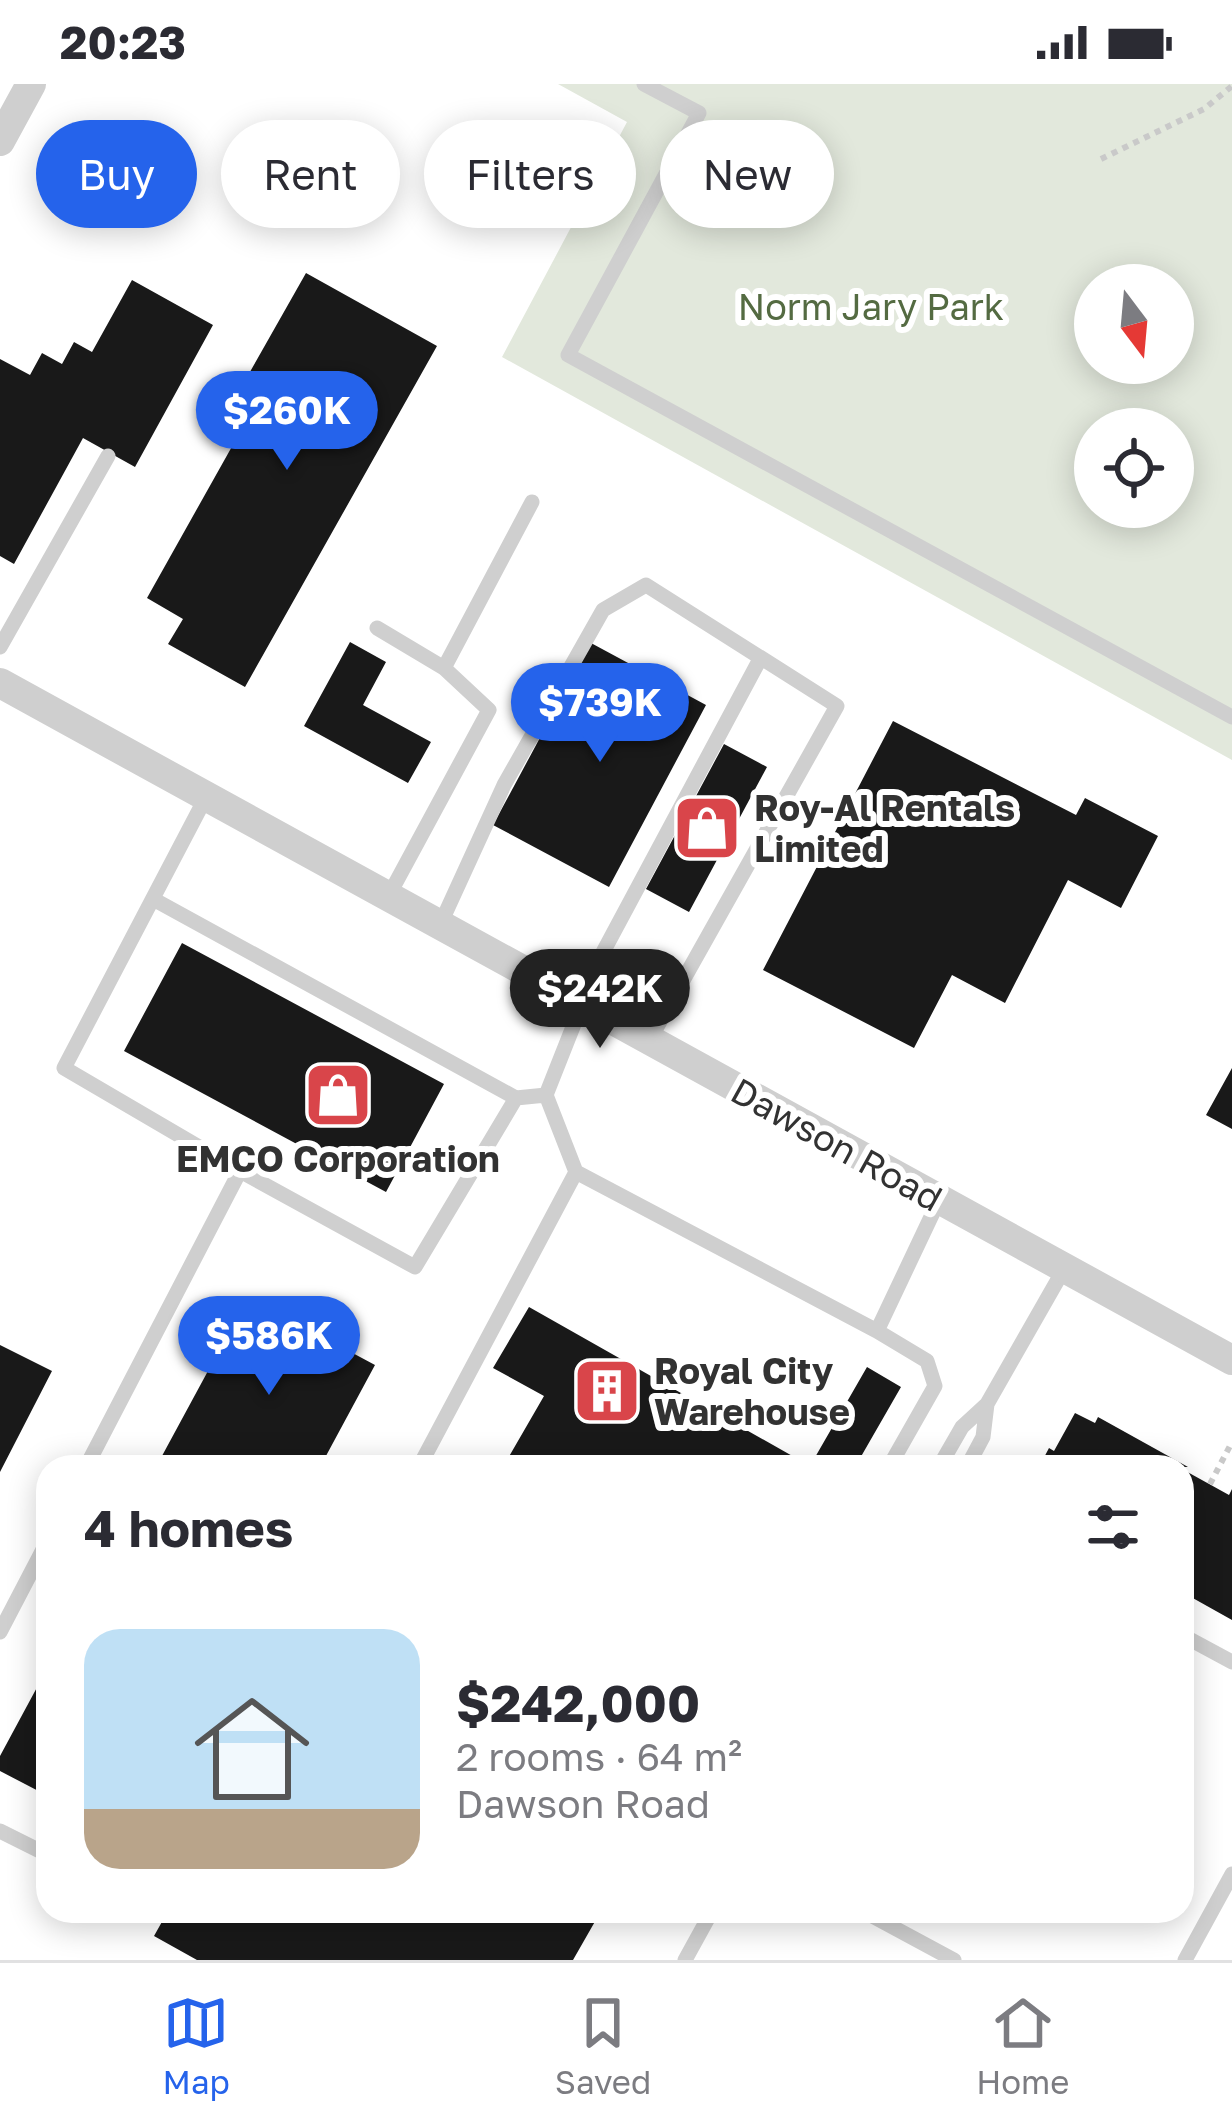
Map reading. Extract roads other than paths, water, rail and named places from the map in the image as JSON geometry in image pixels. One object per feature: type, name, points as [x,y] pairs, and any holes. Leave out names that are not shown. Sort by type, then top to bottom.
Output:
[{"type":"street","points":[[0,141],[32,84]]},
{"type":"street","name":"Dawson Road","points":[[0,683],[1232,1360]]},
{"type":"lane","points":[[644,84],[699,113],[568,355],[1232,717]]},
{"type":"lane","points":[[0,647],[108,456]]},
{"type":"lane","points":[[444,668],[532,502]]},
{"type":"lane","points":[[440,925],[504,785],[602,610],[646,585],[837,706],[649,1041]]},
{"type":"lane","points":[[377,628],[444,668],[489,710],[388,897]]},
{"type":"lane","points":[[760,659],[601,956],[546,1095],[576,1172],[927,1360],[935,1386],[897,1455]]},
{"type":"lane","points":[[206,797],[64,1068],[415,1267],[515,1097]]},
{"type":"lane","points":[[152,899],[515,1097],[546,1095]]},
{"type":"lane","points":[[92,1455],[241,1172]]},
{"type":"lane","points":[[425,1455],[576,1172]]},
{"type":"lane","points":[[877,1331],[939,1200]]},
{"type":"lane","points":[[946,1455],[962,1427],[987,1404],[1064,1269]]},
{"type":"lane","points":[[973,1455],[983,1437],[987,1404]]},
{"type":"lane","points":[[0,1632],[36,1563]]},
{"type":"lane","points":[[1194,1641],[1232,1662]]},
{"type":"lane","points":[[0,1831],[36,1849]]},
{"type":"lane","points":[[1185,1960],[1232,1874]]},
{"type":"lane","points":[[685,1960],[705,1923]]},
{"type":"lane","points":[[885,1923],[954,1960]]},
{"type":"place","name":"Roy-Al Rentals Limited","points":[[707,828]]},
{"type":"place","name":"EMCO Corporation","points":[[338,1095]]},
{"type":"place","name":"Royal City Warehouse","points":[[607,1391]]},
{"type":"park label","name":"Norm Jary Park","points":[[871,306]]}]
